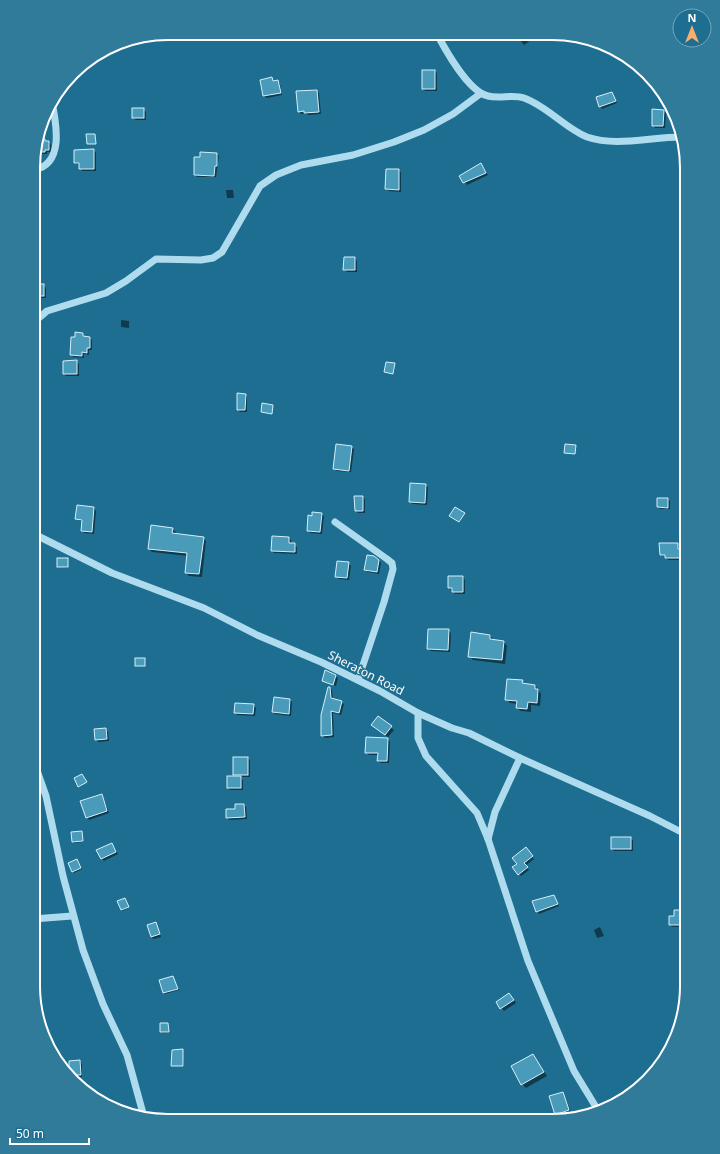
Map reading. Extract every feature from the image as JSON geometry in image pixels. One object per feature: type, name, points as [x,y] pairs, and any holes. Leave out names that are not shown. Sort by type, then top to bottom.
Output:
[{"type":"street","points":[[440,40],[452,60],[480,94],[488,96],[515,96],[525,98],[586,136],[599,140],[613,142],[677,137]]},
{"type":"street","points":[[40,317],[47,311],[106,293],[126,281],[156,259],[202,260],[212,258],[222,252],[260,186],[276,175],[301,165],[353,155],[394,142],[424,130],[453,114],[480,94]]},
{"type":"street","points":[[40,166],[50,160],[57,145],[56,121],[54,111]]},
{"type":"street","points":[[335,522],[387,559],[392,563],[393,568],[384,602],[358,680]]},
{"type":"street","name":"Sheraton Road","points":[[40,537],[85,561],[146,587],[204,608],[257,635],[358,680],[418,713],[452,728],[469,733],[520,758],[650,816],[680,831]]},
{"type":"street","points":[[418,713],[418,738],[426,756],[477,813],[488,839],[520,942],[574,1071],[595,1106]]},
{"type":"street","points":[[488,839],[494,812],[520,758]]},
{"type":"street","points":[[40,779],[46,796],[72,916],[103,1004],[127,1055],[142,1111]]},
{"type":"street","points":[[40,918],[72,916]]},
{"type":"building","points":[[422,70],[435,70],[435,89],[422,89]]},
{"type":"building","points":[[272,77],[273,81],[278,80],[281,93],[263,96],[260,80]]},
{"type":"building","points":[[317,90],[319,112],[298,112],[296,91]]},
{"type":"building","points":[[612,92],[616,101],[599,107],[596,97]]},
{"type":"building","points":[[132,108],[144,108],[144,118],[132,118]]},
{"type":"building","points":[[652,109],[664,110],[663,126],[652,126]]},
{"type":"building","points":[[86,134],[95,134],[96,144],[87,144]]},
{"type":"building","points":[[43,139],[45,139],[45,141],[49,141],[49,150],[45,150],[45,152],[41,152]]},
{"type":"building","points":[[94,149],[94,169],[79,169],[79,163],[74,163],[74,150]]},
{"type":"building","points":[[200,152],[217,153],[217,166],[215,166],[214,176],[194,175],[194,157],[200,157]]},
{"type":"building","points":[[481,163],[486,173],[463,183],[459,176]]},
{"type":"building","points":[[386,169],[399,169],[399,190],[385,189]]},
{"type":"building","points":[[344,257],[355,257],[355,270],[343,270]]},
{"type":"building","points":[[40,284],[44,284],[44,296],[40,296]]},
{"type":"building","points":[[75,332],[83,333],[83,336],[90,337],[90,348],[87,348],[87,353],[82,352],[82,356],[70,355],[71,337],[75,337]]},
{"type":"building","points":[[77,360],[77,374],[63,374],[63,361]]},
{"type":"building","points":[[386,362],[395,363],[393,374],[384,372]]},
{"type":"building","points":[[237,393],[246,394],[245,410],[237,410]]},
{"type":"building","points":[[262,403],[273,405],[272,414],[261,412]]},
{"type":"building","points":[[336,444],[352,446],[349,471],[333,469]]},
{"type":"building","points":[[565,444],[576,445],[575,454],[564,453]]},
{"type":"building","points":[[410,483],[426,484],[425,503],[409,502]]},
{"type":"building","points":[[354,496],[363,496],[363,511],[355,511]]},
{"type":"building","points":[[657,498],[668,498],[668,508],[657,507]]},
{"type":"building","points":[[77,505],[94,507],[92,532],[81,531],[82,520],[75,519]]},
{"type":"building","points":[[455,507],[465,513],[459,522],[449,516]]},
{"type":"building","points":[[312,512],[322,513],[320,532],[307,531],[308,515],[312,516]]},
{"type":"building","points":[[151,525],[173,528],[172,533],[204,537],[199,574],[185,573],[187,553],[148,549]]},
{"type":"building","points":[[272,536],[289,537],[289,543],[295,543],[295,552],[271,551]]},
{"type":"building","points":[[659,543],[678,543],[680,558],[665,558],[665,555],[660,555]]},
{"type":"building","points":[[367,555],[374,556],[379,560],[377,572],[364,570]]},
{"type":"building","points":[[57,558],[68,558],[68,567],[57,567]]},
{"type":"building","points":[[337,561],[349,562],[347,578],[335,577]]},
{"type":"building","points":[[448,576],[463,576],[463,592],[452,592],[452,588],[448,588]]},
{"type":"building","points":[[428,629],[449,629],[448,650],[427,649]]},
{"type":"building","points":[[471,632],[490,635],[490,639],[504,641],[502,660],[468,657]]},
{"type":"building","points":[[135,658],[145,658],[145,666],[135,666]]},
{"type":"building","points":[[325,670],[336,675],[333,685],[322,681]]},
{"type":"building","points":[[507,679],[523,680],[522,683],[535,685],[535,689],[538,689],[537,703],[528,702],[527,709],[516,708],[517,701],[505,700]]},
{"type":"building","points":[[328,687],[330,687],[331,698],[342,701],[339,713],[331,711],[332,735],[321,736],[321,715]]},
{"type":"building","points":[[274,697],[290,699],[289,714],[272,712]]},
{"type":"building","points":[[235,703],[254,704],[253,714],[234,713]]},
{"type":"building","points":[[378,716],[392,726],[385,735],[371,725]]},
{"type":"building","points":[[106,728],[107,739],[95,740],[94,729]]},
{"type":"building","points":[[366,737],[388,738],[387,761],[377,761],[378,753],[365,753]]},
{"type":"building","points":[[233,757],[248,757],[248,775],[233,775]]},
{"type":"building","points":[[82,774],[87,782],[78,787],[74,778]]},
{"type":"building","points":[[227,776],[241,776],[241,788],[227,788]]},
{"type":"building","points":[[102,794],[107,811],[86,818],[80,801]]},
{"type":"building","points":[[235,804],[244,804],[245,817],[226,818],[226,809],[235,809]]},
{"type":"building","points":[[82,831],[83,841],[72,842],[71,832]]},
{"type":"building","points":[[611,837],[631,837],[631,849],[611,849]]},
{"type":"building","points":[[112,843],[116,852],[101,859],[96,850]]},
{"type":"building","points":[[526,847],[533,856],[524,863],[528,867],[518,875],[512,867],[517,864],[512,858]]},
{"type":"building","points":[[77,859],[81,868],[72,872],[68,863]]},
{"type":"building","points":[[554,895],[558,904],[536,912],[532,901]]},
{"type":"building","points":[[125,898],[129,907],[121,910],[117,901]]},
{"type":"building","points":[[674,910],[680,910],[680,925],[669,925],[669,916],[674,916]]},
{"type":"building","points":[[156,922],[160,934],[151,937],[147,925]]},
{"type":"building","points":[[173,976],[178,989],[163,993],[159,980]]},
{"type":"building","points":[[509,993],[514,1000],[500,1009],[496,1002]]},
{"type":"building","points":[[160,1023],[168,1023],[169,1032],[160,1032]]},
{"type":"building","points":[[183,1049],[183,1066],[171,1066],[172,1050]]},
{"type":"building","points":[[533,1054],[544,1072],[521,1085],[511,1066]]},
{"type":"building","points":[[80,1060],[81,1075],[75,1075],[69,1068],[69,1061]]},
{"type":"building","points":[[563,1092],[569,1110],[555,1114],[549,1096]]}]
